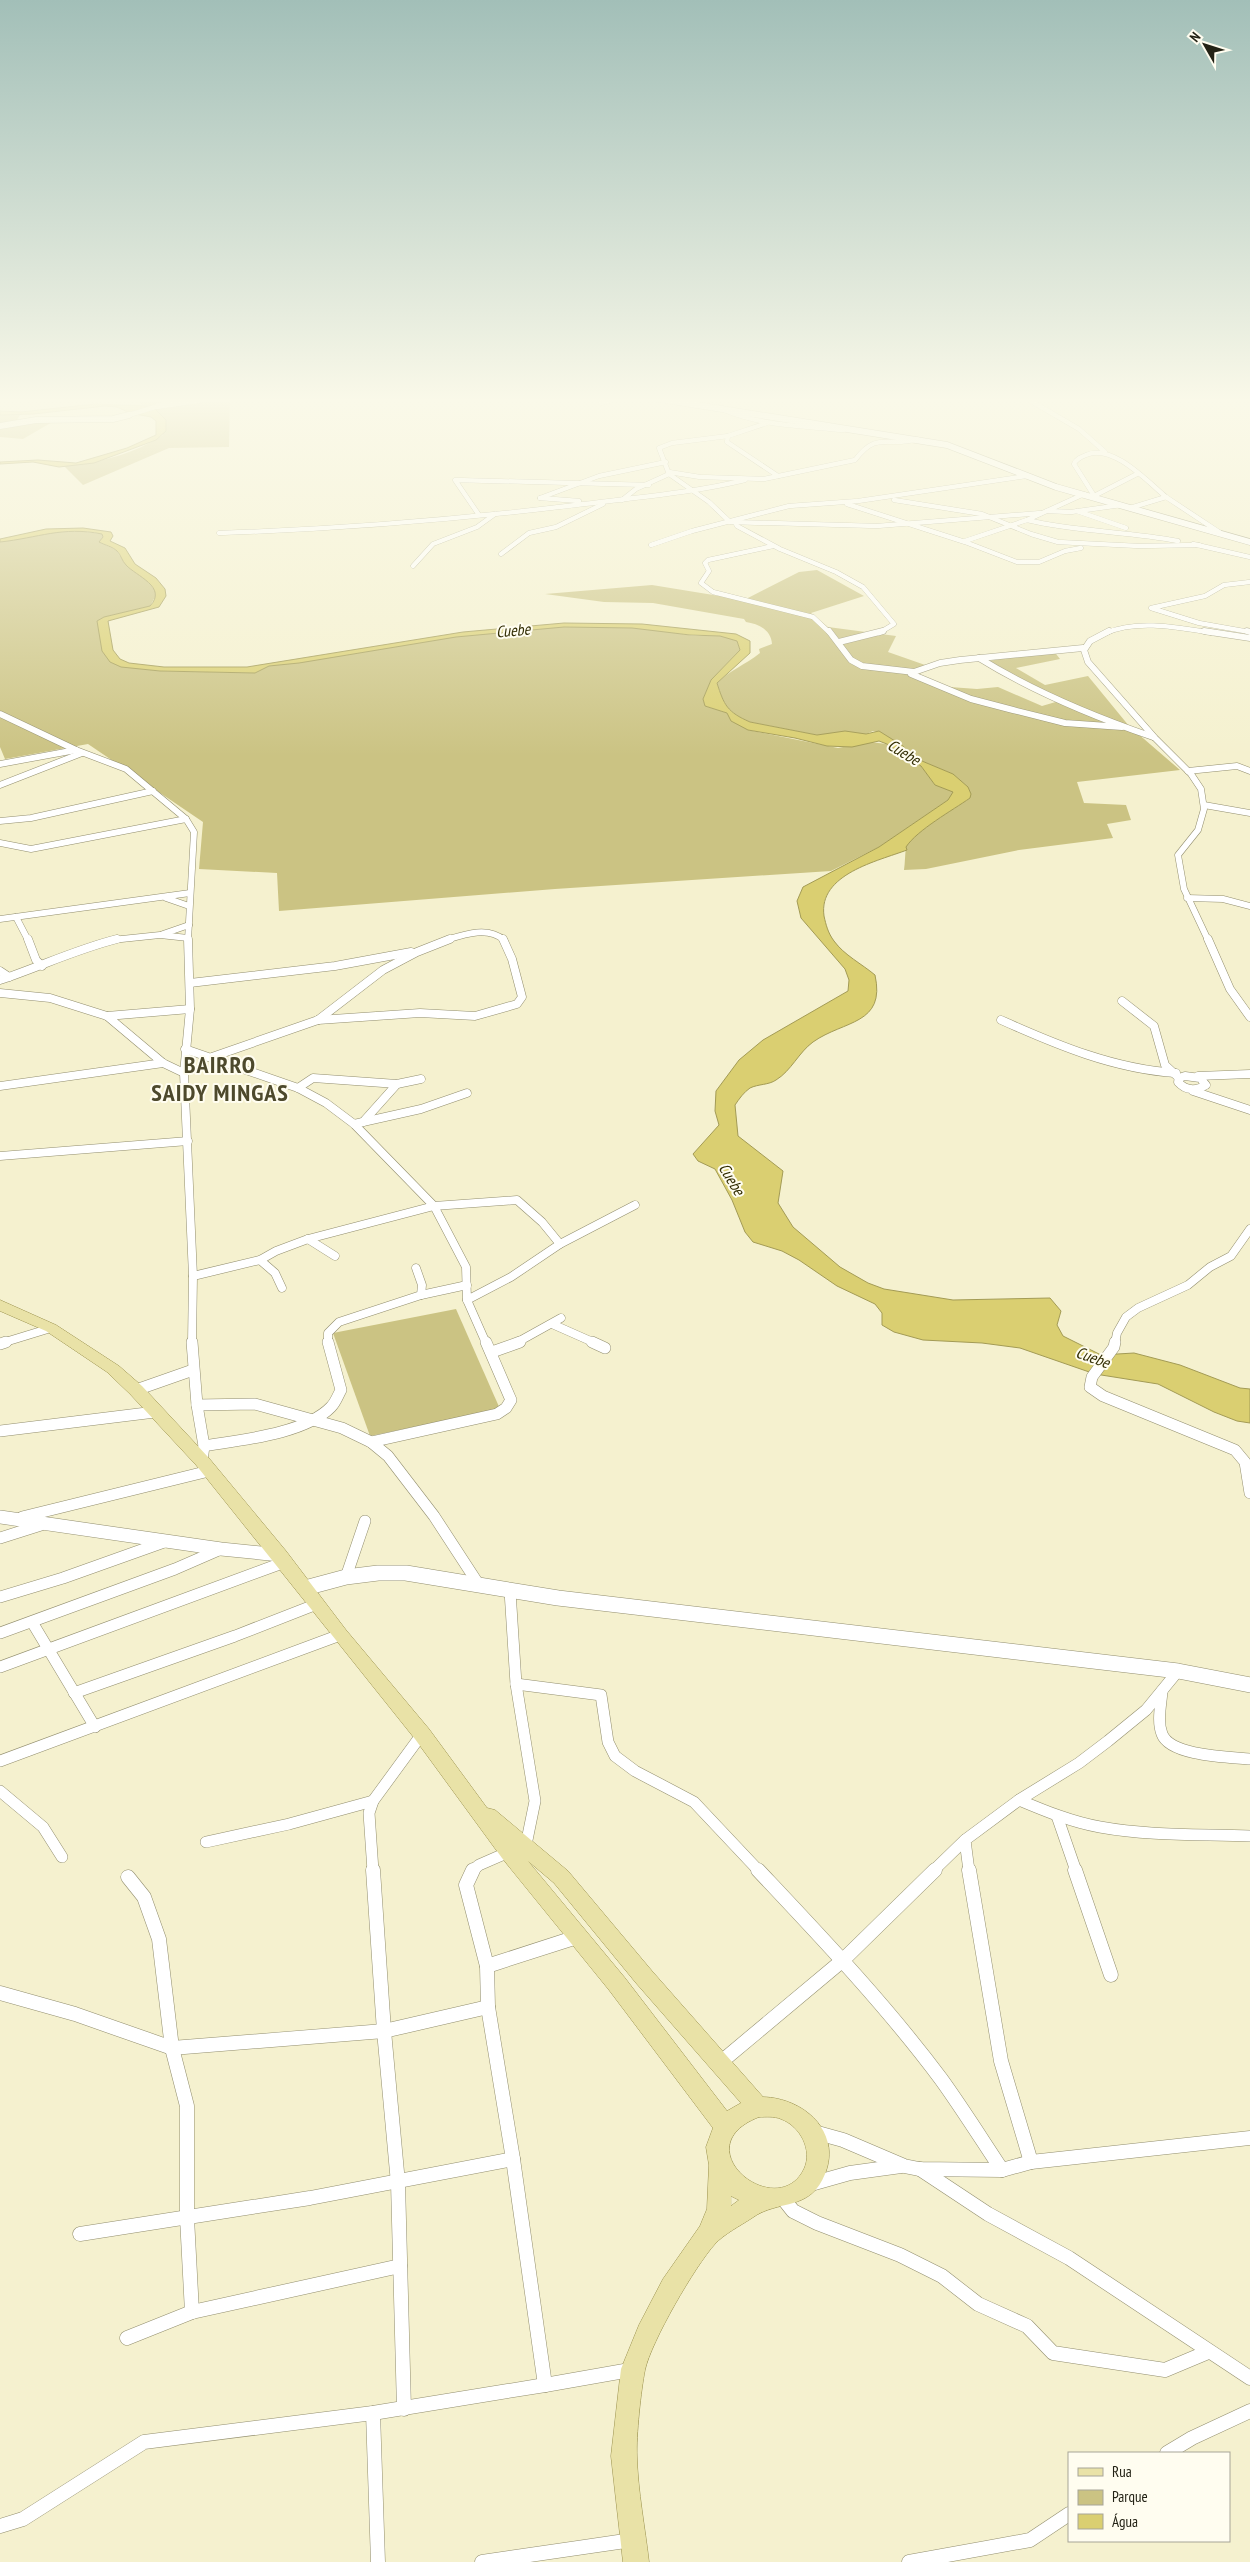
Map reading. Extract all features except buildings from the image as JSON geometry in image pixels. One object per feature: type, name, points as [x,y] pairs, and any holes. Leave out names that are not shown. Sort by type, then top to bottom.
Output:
[{"type":"main road","points":[[0,1305],[51,1328],[113,1369],[136,1390],[154,1412],[205,1459],[340,1635],[422,1734],[475,1805],[517,1848],[578,1937],[725,2126]]},
{"type":"main road","points":[[305,1588],[346,1578],[378,1573],[406,1573],[510,1591],[1178,1671],[1250,1685]]},
{"type":"main road","points":[[517,1848],[561,1876],[644,1978],[758,2107]]},
{"type":"main road","points":[[634,2551],[624,2456],[633,2369],[648,2333],[672,2287],[708,2234],[719,2209],[720,2166],[717,2152],[719,2138],[725,2126],[745,2110],[758,2107],[774,2107],[789,2112],[802,2120],[812,2131],[818,2145],[819,2159],[815,2173],[806,2185],[776,2198],[754,2204],[708,2234]]},
{"type":"main road","points":[[720,2166],[731,2182],[748,2194],[776,2198]]},
{"type":"street","points":[[219,533],[311,530],[462,517]]},
{"type":"street","points":[[413,566],[434,544],[477,527],[491,517]]},
{"type":"street","points":[[501,554],[529,533],[556,527],[579,517]]},
{"type":"street","points":[[726,517],[735,521],[863,526],[995,517]]},
{"type":"street","points":[[726,517],[773,546],[836,572],[863,587],[894,624],[892,628],[884,632],[839,642]]},
{"type":"street","points":[[651,545],[692,531],[751,517]]},
{"type":"street","points":[[886,517],[965,542],[1018,562],[1044,561],[1064,551],[1105,545]]},
{"type":"street","points":[[990,517],[1054,541],[1105,545],[1199,545]]},
{"type":"street","points":[[965,542],[1034,517]]},
{"type":"street","points":[[1092,517],[1144,534]]},
{"type":"street","points":[[1162,517],[1250,542]]},
{"type":"street","points":[[1196,517],[1219,532]]},
{"type":"street","points":[[1028,520],[1044,524],[1144,534],[1250,556]]},
{"type":"street","points":[[773,546],[708,560],[705,563],[709,571],[701,583],[713,592],[810,616],[839,642],[851,660],[856,664],[928,679],[971,699],[1065,723],[1122,727]]},
{"type":"street","points":[[1250,582],[1224,585],[1205,596],[1151,608],[1199,623],[1250,632]]},
{"type":"street","points":[[901,672],[914,672],[940,663],[1083,648],[1089,641],[1105,632],[1130,627],[1158,627],[1250,638]]},
{"type":"street","points":[[1083,648],[1086,659],[1091,666],[1155,738],[1188,771],[1201,788],[1204,805],[1197,832],[1178,855],[1179,877],[1227,987],[1250,1017]]},
{"type":"street","points":[[978,658],[1014,680],[1042,694],[1122,727],[1155,738]]},
{"type":"street","points":[[0,714],[79,752],[126,769],[186,819],[194,832],[188,938],[190,1009],[184,1073],[193,1276],[193,1370],[205,1459]]},
{"type":"street","points":[[0,785],[67,759],[79,752]]},
{"type":"street","points":[[0,764],[79,752]]},
{"type":"street","points":[[67,759],[92,757]]},
{"type":"street","points":[[1188,771],[1237,766],[1250,771]]},
{"type":"street","points":[[0,821],[31,818],[153,791]]},
{"type":"street","points":[[1204,805],[1250,813]]},
{"type":"street","points":[[0,842],[8,843],[19,850],[31,850],[186,819]]},
{"type":"street","points":[[0,920],[109,903],[190,894]]},
{"type":"street","points":[[164,898],[189,906]]},
{"type":"street","points":[[1187,898],[1224,899],[1250,906]]},
{"type":"street","points":[[16,917],[36,960],[42,966]]},
{"type":"street","points":[[160,935],[189,925]]},
{"type":"street","points":[[212,1057],[318,1020],[420,1013],[475,1016],[521,1002],[522,996],[516,969],[503,938],[497,935],[478,932],[445,940],[419,951],[372,978],[354,994],[318,1020]]},
{"type":"street","points":[[0,980],[42,966],[90,946],[117,939],[160,935],[188,938]]},
{"type":"street","points":[[190,983],[335,966],[419,951]]},
{"type":"street","points":[[0,970],[9,977]]},
{"type":"street","points":[[0,993],[50,998],[107,1016],[190,1009]]},
{"type":"street","points":[[1122,1001],[1154,1026],[1165,1064],[1168,1070],[1178,1076]]},
{"type":"street","points":[[107,1016],[163,1063],[184,1073]]},
{"type":"street","points":[[1002,1020],[1032,1034],[1129,1067],[1178,1076],[1250,1074]]},
{"type":"street","points":[[185,1049],[298,1088],[326,1103],[354,1124],[434,1206],[466,1267],[468,1300],[492,1352],[511,1400],[506,1408],[497,1414],[371,1442]]},
{"type":"street","points":[[0,1086],[163,1063]]},
{"type":"street","points":[[1187,1089],[1195,1090],[1205,1085],[1217,1075]]},
{"type":"street","points":[[1178,1076],[1179,1084],[1187,1089],[1250,1110]]},
{"type":"street","points":[[1196,1076],[1205,1085],[1211,1098]]},
{"type":"street","points":[[298,1088],[308,1080],[320,1078],[397,1084],[421,1079]]},
{"type":"street","points":[[363,1122],[397,1084]]},
{"type":"street","points":[[354,1124],[421,1109],[467,1093]]},
{"type":"street","points":[[0,1156],[188,1141]]},
{"type":"street","points":[[193,1276],[260,1260],[276,1251],[308,1239],[434,1206],[516,1200],[542,1222],[560,1244]]},
{"type":"street","points":[[468,1300],[511,1277],[560,1244],[635,1205]]},
{"type":"street","points":[[1250,1229],[1231,1256],[1210,1267],[1188,1285],[1138,1308],[1126,1317],[1117,1334],[1114,1347],[1092,1377],[1090,1387],[1103,1396],[1235,1450],[1244,1462],[1250,1493]]},
{"type":"street","points":[[308,1239],[335,1256]]},
{"type":"street","points":[[260,1260],[275,1273],[282,1288]]},
{"type":"street","points":[[416,1268],[422,1285],[421,1295]]},
{"type":"street","points":[[18,1518],[205,1459],[238,1440],[312,1420],[331,1407],[341,1390],[328,1343],[328,1333],[339,1322],[421,1295],[467,1285]]},
{"type":"street","points":[[492,1352],[523,1341],[561,1318]]},
{"type":"street","points":[[552,1324],[605,1348]]},
{"type":"street","points":[[0,1344],[51,1328]]},
{"type":"street","points":[[136,1390],[193,1370]]},
{"type":"street","points":[[197,1405],[255,1404],[342,1428],[371,1442],[388,1456],[434,1516],[481,1587]]},
{"type":"street","points":[[0,1431],[154,1412]]},
{"type":"street","points":[[0,1516],[283,1559]]},
{"type":"street","points":[[346,1578],[365,1521]]},
{"type":"street","points":[[0,1538],[48,1522]]},
{"type":"street","points":[[0,1598],[119,1559],[167,1541]]},
{"type":"street","points":[[0,1633],[175,1570],[221,1549]]},
{"type":"street","points":[[0,1667],[283,1559]]},
{"type":"street","points":[[510,1591],[516,1684],[535,1801],[517,1848],[479,1865],[472,1871],[466,1885],[487,1966],[488,2008],[513,2159],[545,2385]]},
{"type":"street","points":[[74,1693],[235,1636],[317,1604]]},
{"type":"street","points":[[32,1622],[95,1727]]},
{"type":"street","points":[[0,1761],[340,1635]]},
{"type":"street","points":[[720,2062],[843,1960],[965,1840],[1019,1800],[1079,1763],[1146,1710],[1178,1671]]},
{"type":"street","points":[[516,1684],[601,1695],[606,1735],[615,1756],[662,1786],[679,1792],[694,1802],[843,1960],[941,2080],[1002,2170]]},
{"type":"street","points":[[1162,1691],[1161,1732],[1164,1740],[1170,1745],[1180,1750],[1250,1759]]},
{"type":"street","points":[[404,2409],[398,2183],[384,2031],[369,1813],[373,1801],[422,1734]]},
{"type":"street","points":[[0,1791],[15,1800],[40,1822],[51,1834],[62,1857]]},
{"type":"street","points":[[1019,1800],[1057,1816],[1099,1827],[1139,1832],[1250,1836]]},
{"type":"street","points":[[206,1842],[289,1824],[373,1801]]},
{"type":"street","points":[[1057,1816],[1111,1975]]},
{"type":"street","points":[[965,1840],[978,1933],[1001,2060],[1031,2162]]},
{"type":"street","points":[[128,1877],[144,1897],[159,1939],[172,2048],[187,2106],[187,2218],[192,2312]]},
{"type":"street","points":[[487,1966],[578,1937]]},
{"type":"street","points":[[0,1993],[75,2014],[172,2048],[384,2031],[488,2008]]},
{"type":"street","points":[[812,2131],[843,2140],[904,2166],[920,2169],[1002,2170],[1031,2162],[1250,2138]]},
{"type":"street","points":[[80,2234],[398,2183],[513,2159]]},
{"type":"street","points":[[806,2185],[843,2175],[904,2166]]},
{"type":"street","points":[[920,2169],[988,2214],[1069,2258],[1208,2352],[1220,2356],[1250,2378]]},
{"type":"street","points":[[776,2198],[793,2211],[817,2223],[900,2255],[942,2276],[978,2304],[1026,2326],[1053,2353],[1164,2370],[1198,2358],[1208,2352]]},
{"type":"street","points":[[127,2338],[192,2312],[400,2266]]},
{"type":"street","points":[[0,2526],[23,2519],[144,2442],[404,2409],[633,2369]]},
{"type":"street","points":[[1169,2452],[1192,2438],[1250,2411]]},
{"type":"street","points":[[373,2413],[378,2562]]},
{"type":"street","points":[[909,2562],[1030,2540],[1048,2530],[1068,2515]]},
{"type":"street","points":[[482,2562],[634,2551]]},
{"type":"green space","points":[[79,531],[102,534],[100,542],[116,550],[126,565],[146,580],[155,590],[155,597],[150,606],[104,617],[97,621],[121,666],[160,671],[255,673],[269,666],[426,641],[531,629],[583,627],[636,628],[694,636],[719,636],[737,641],[740,650],[711,680],[703,699],[705,706],[727,713],[748,730],[838,748],[869,742],[887,744],[921,766],[935,785],[954,792],[948,800],[879,847],[831,871],[555,889],[279,911],[277,873],[199,869],[203,822],[88,744],[5,759],[0,747],[0,542],[48,532]]},
{"type":"green space","points":[[817,570],[864,596],[811,613],[828,627],[896,636],[888,652],[928,666],[920,674],[923,679],[950,687],[977,689],[998,687],[1042,706],[1059,701],[983,662],[1053,650],[1060,659],[1016,668],[1045,685],[1088,676],[1129,726],[1180,770],[1077,782],[1084,803],[1126,805],[1131,820],[1107,824],[1113,838],[1019,850],[926,869],[904,870],[906,847],[909,842],[924,829],[970,798],[971,794],[968,787],[953,774],[910,756],[903,746],[881,733],[873,731],[866,734],[817,735],[750,722],[736,715],[724,702],[717,683],[760,653],[759,649],[772,644],[769,635],[763,628],[746,622],[744,619],[653,603],[604,602],[545,594],[652,585],[744,600],[799,572]]},
{"type":"green space","points":[[456,1309],[500,1409],[370,1436],[333,1333]]},
{"type":"water","name":"Cuebe","points":[[83,528],[111,532],[113,536],[110,541],[125,548],[135,564],[156,578],[165,589],[166,596],[159,607],[108,621],[113,650],[120,659],[129,663],[164,667],[247,667],[463,632],[564,623],[642,624],[736,634],[750,641],[750,653],[717,683],[724,702],[736,715],[750,722],[817,735],[845,731],[866,734],[879,731],[903,746],[910,756],[953,774],[968,787],[971,794],[970,798],[918,834],[906,847],[907,850],[852,871],[830,890],[825,902],[824,916],[827,929],[832,938],[843,951],[875,975],[877,991],[874,1003],[860,1019],[813,1042],[786,1072],[776,1080],[750,1088],[735,1105],[738,1136],[783,1171],[778,1203],[793,1227],[840,1267],[868,1283],[884,1289],[953,1300],[1050,1298],[1061,1311],[1057,1325],[1063,1336],[1101,1355],[1134,1353],[1180,1365],[1240,1388],[1250,1389],[1250,1423],[1237,1421],[1214,1412],[1158,1384],[1095,1374],[1020,1348],[982,1343],[923,1340],[894,1332],[882,1325],[882,1313],[875,1304],[837,1286],[799,1260],[782,1251],[753,1242],[745,1232],[732,1200],[715,1169],[698,1161],[693,1154],[719,1125],[715,1111],[716,1091],[739,1060],[763,1040],[848,991],[849,980],[845,969],[801,918],[797,901],[803,887],[879,847],[948,800],[953,792],[935,785],[921,766],[887,744],[879,741],[852,747],[827,746],[748,730],[731,721],[727,713],[705,706],[703,699],[711,680],[740,650],[737,641],[720,636],[690,635],[632,628],[564,627],[456,637],[299,663],[269,666],[255,673],[160,671],[121,667],[110,662],[102,651],[97,621],[104,617],[150,606],[155,599],[155,593],[148,582],[126,565],[117,551],[99,542],[103,537],[102,534],[75,531],[62,532],[0,542],[0,539],[46,529]]},
{"type":"district","name":"BAIRRO SAIDY MINGAS","points":[[220,1079]]}]
